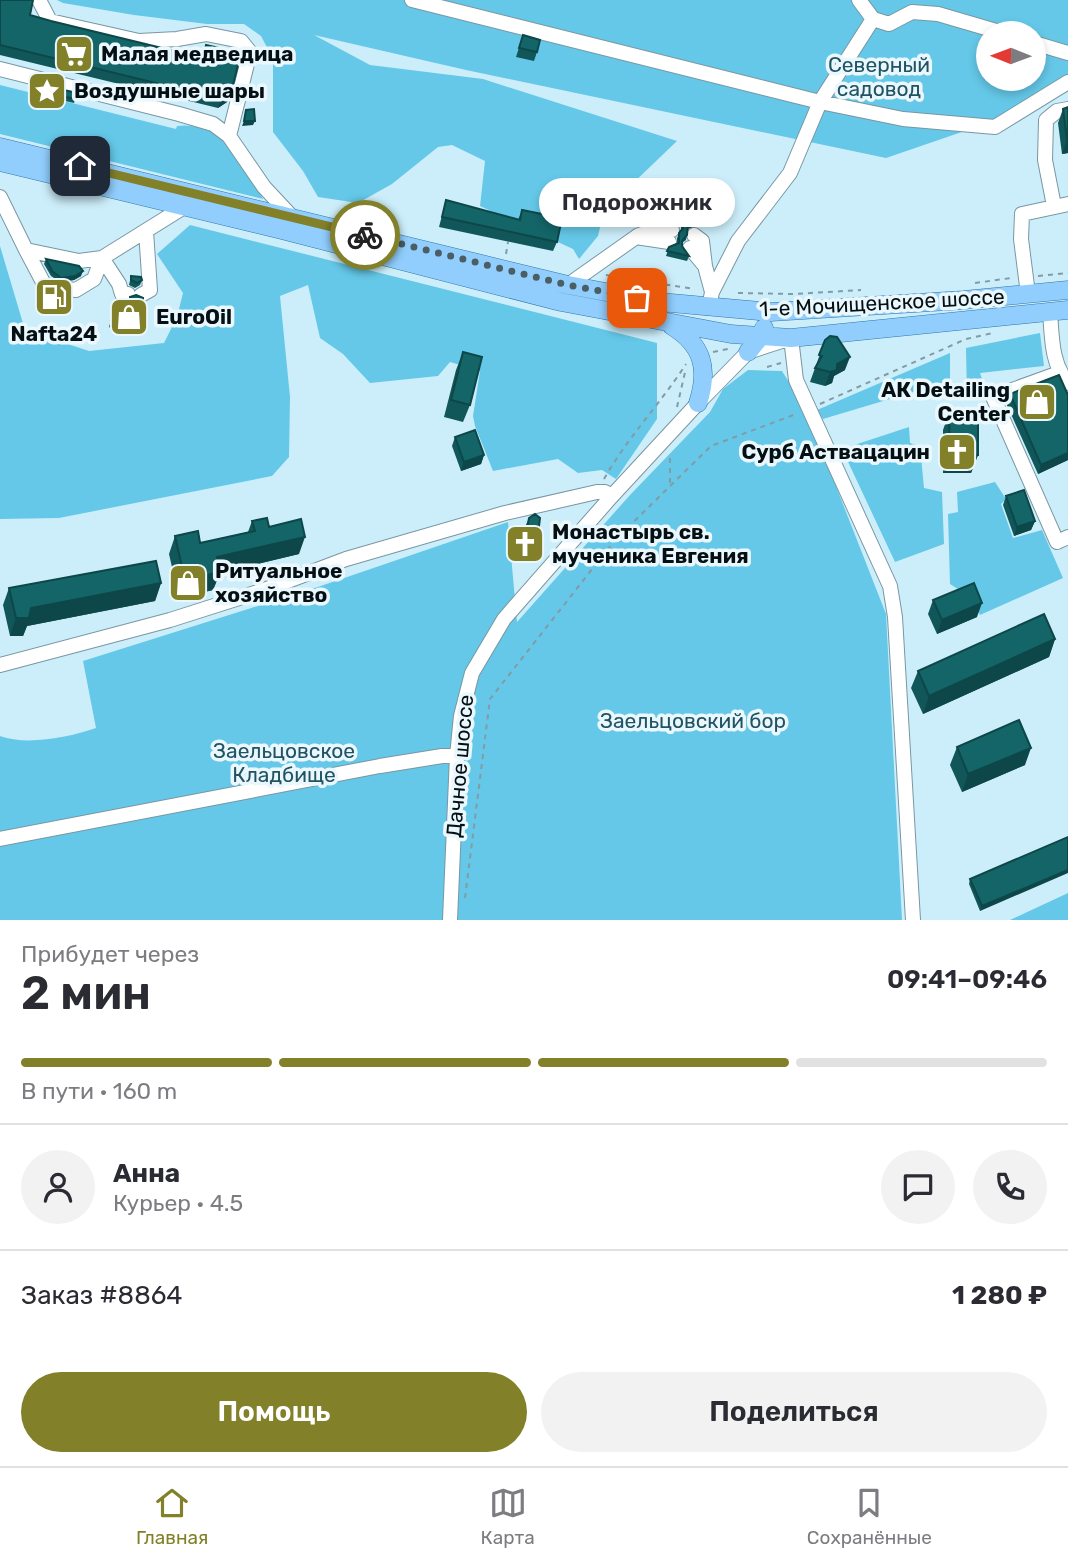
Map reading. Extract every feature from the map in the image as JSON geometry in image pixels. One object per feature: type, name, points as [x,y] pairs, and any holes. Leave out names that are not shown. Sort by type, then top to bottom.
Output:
[{"type":"main road","name":"1-е Мочищенское шоссе","points":[[0,147],[568,285],[660,302],[711,300],[771,312],[1027,285],[1068,290]]},
{"type":"main road","name":"1-е Мочищенское шоссе","points":[[0,162],[561,302],[731,334],[790,338],[1059,311]]},
{"type":"main road","points":[[748,352],[761,336],[771,312]]},
{"type":"main road","points":[[669,324],[685,334],[699,355],[703,379],[698,403]]},
{"type":"street","points":[[39,0],[50,21],[139,41],[177,40],[206,34],[241,41],[250,52],[229,136]]},
{"type":"street","points":[[412,0],[820,102],[903,119],[995,128],[1068,82]]},
{"type":"street","points":[[859,0],[873,19],[889,24],[912,12],[938,14],[976,25]]},
{"type":"street","points":[[711,300],[738,241],[790,173],[820,102],[873,19]]},
{"type":"street","points":[[1046,46],[1068,52]]},
{"type":"street","points":[[0,69],[213,124],[229,136],[264,187],[292,217]]},
{"type":"street","points":[[1027,285],[1021,240],[1021,214],[1061,205],[1045,160],[1046,120],[1058,111],[1068,109]]},
{"type":"street","points":[[0,197],[44,284],[76,290],[94,279],[102,258]]},
{"type":"street","points":[[26,250],[79,261],[102,258],[184,207]]},
{"type":"street","points":[[102,258],[122,293],[135,294],[150,290],[146,231]]},
{"type":"street","points":[[568,285],[636,237],[671,236]]},
{"type":"street","points":[[692,242],[705,266],[711,300]]},
{"type":"street","points":[[1059,311],[1055,360],[1064,378],[993,397],[1057,542],[1068,537]]},
{"type":"street","points":[[748,352],[790,338],[796,380],[891,586],[913,920]]},
{"type":"street","name":"Дачное шоссе","points":[[450,920],[457,756],[465,695],[471,673],[504,619],[604,494],[748,352]]},
{"type":"street","points":[[0,665],[170,620],[264,590],[359,555],[517,510],[604,494]]},
{"type":"street","points":[[0,839],[380,766],[457,756]]},
{"type":"path","points":[[505,258],[510,234]]},
{"type":"path","points":[[964,284],[1027,285],[1068,273]]},
{"type":"path","points":[[738,293],[794,294],[859,290]]},
{"type":"path","points":[[465,900],[490,699],[615,540],[711,446],[809,409],[966,339],[997,333]]},
{"type":"path","points":[[604,494],[613,464],[687,363],[699,355],[729,349]]},
{"type":"path","points":[[766,367],[792,360]]},
{"type":"green space","name":"Северный садовод","points":[[57,0],[1068,0],[1068,75],[1046,89],[1046,21],[976,21],[976,91],[1042,91],[994,121],[886,158],[466,70],[314,35],[370,65],[483,79],[677,141],[604,211],[598,236],[579,259],[573,249],[480,206],[485,161],[452,145],[438,147],[392,184],[358,203],[318,197],[303,171],[273,132],[273,59],[261,36],[244,24],[207,24],[134,15]]},
{"type":"green space","points":[[0,85],[176,129],[177,126],[186,125],[210,131],[234,154],[263,199],[0,134]]},
{"type":"green space","points":[[190,225],[657,343],[657,419],[616,479],[602,470],[578,473],[558,459],[493,471],[473,416],[480,371],[450,362],[438,376],[370,383],[343,354],[320,338],[308,285],[280,296],[290,397],[289,457],[272,476],[59,518],[0,519],[0,246],[25,330],[89,351],[164,343],[177,317],[183,293],[157,254]]},
{"type":"green space","points":[[1040,333],[1044,366],[980,373],[986,391],[967,397],[966,348]]},
{"type":"green space","points":[[950,353],[950,381],[823,419],[817,410]]},
{"type":"green space","name":"Заельцовский бор","points":[[748,370],[782,371],[802,403],[886,614],[902,920],[0,920],[0,736],[35,740],[96,728],[83,661],[312,589],[508,522],[517,622],[630,495],[710,412],[723,389]]},
{"type":"green space","points":[[909,427],[910,443],[920,446],[924,488],[942,492],[944,544],[895,562],[842,449]]},
{"type":"green space","points":[[995,482],[1006,499],[1001,504],[1013,538],[1042,530],[1063,578],[980,615],[972,598],[950,584],[948,514],[958,512],[957,492]]},
{"type":"green space","points":[[1068,893],[1068,920],[1010,920]]},
{"type":"building","name":"Малая медведица","points":[[0,0],[33,0],[30,15],[203,58],[206,45],[241,53],[231,93],[221,99],[0,45]]},
{"type":"building","points":[[523,35],[540,40],[537,52],[519,48]]},
{"type":"building","points":[[64,90],[77,93],[75,99],[62,96]]},
{"type":"building","points":[[1068,107],[1068,140],[1067,140],[1063,109]]},
{"type":"building","points":[[254,109],[255,121],[244,121],[246,110]]},
{"type":"building","points":[[446,200],[520,220],[522,210],[562,218],[557,242],[442,217]]},
{"type":"building","points":[[680,201],[701,206],[698,221],[688,224],[687,235],[682,241],[682,246],[689,256],[667,251],[669,247],[679,243],[679,233],[683,228],[682,222],[676,216]]},
{"type":"building","points":[[46,259],[79,266],[83,271],[75,276],[61,278],[52,271]]},
{"type":"building","points":[[131,276],[141,277],[142,280],[137,283],[131,280]]},
{"type":"building","points":[[59,289],[70,294],[68,305],[47,301],[49,290]]},
{"type":"building","points":[[136,295],[143,298],[143,302],[126,330],[111,320],[116,312],[122,315],[130,297]]},
{"type":"building","points":[[830,336],[837,337],[850,357],[837,364],[837,370],[830,372],[815,368],[822,356],[819,355],[825,340]]},
{"type":"building","points":[[463,352],[482,357],[470,405],[451,400]]},
{"type":"building","points":[[1059,375],[1068,395],[1068,453],[1041,465],[1010,394]]},
{"type":"building","points":[[949,413],[978,413],[978,455],[950,455]]},
{"type":"building","points":[[475,430],[484,455],[464,462],[455,437]]},
{"type":"building","points":[[1024,490],[1035,521],[1017,527],[1006,496]]},
{"type":"building","points":[[535,514],[540,518],[537,543],[525,542],[529,518]]},
{"type":"building","points":[[267,518],[269,527],[301,519],[305,537],[217,557],[220,572],[185,580],[175,536],[198,531],[200,543],[255,531],[252,521]]},
{"type":"building","points":[[156,561],[161,583],[31,608],[29,618],[16,618],[9,588]]},
{"type":"building","points":[[974,583],[982,603],[942,620],[933,600]]},
{"type":"building","points":[[1044,614],[1055,639],[929,696],[918,671]]},
{"type":"building","points":[[1019,720],[1031,748],[968,774],[957,747]]},
{"type":"building","points":[[1068,837],[1068,870],[982,906],[970,879]]},
{"type":"way so far","points":[[365,235],[568,285],[637,298]]},
{"type":"place","name":"Малая медведица","points":[[74,54]]},
{"type":"place","name":"Воздушные шары","points":[[47,91]]},
{"type":"place","name":"Nafta24","points":[[54,297]]},
{"type":"place","name":"Подорожник","points":[[637,298]]},
{"type":"place","name":"EuroOil","points":[[129,317]]},
{"type":"place","name":"АК Detailing Center","points":[[1037,402]]},
{"type":"place","name":"Сурб Аствацацин","points":[[957,452]]},
{"type":"place","name":"Монастырь св. мученика Евгения","points":[[525,544]]},
{"type":"place","name":"Ритуальное хозяйство","points":[[188,583]]},
{"type":"route","points":[[80,166],[365,235]]},
{"type":"park label","name":"Заельцовское Кладбище","points":[[284,763]]}]
